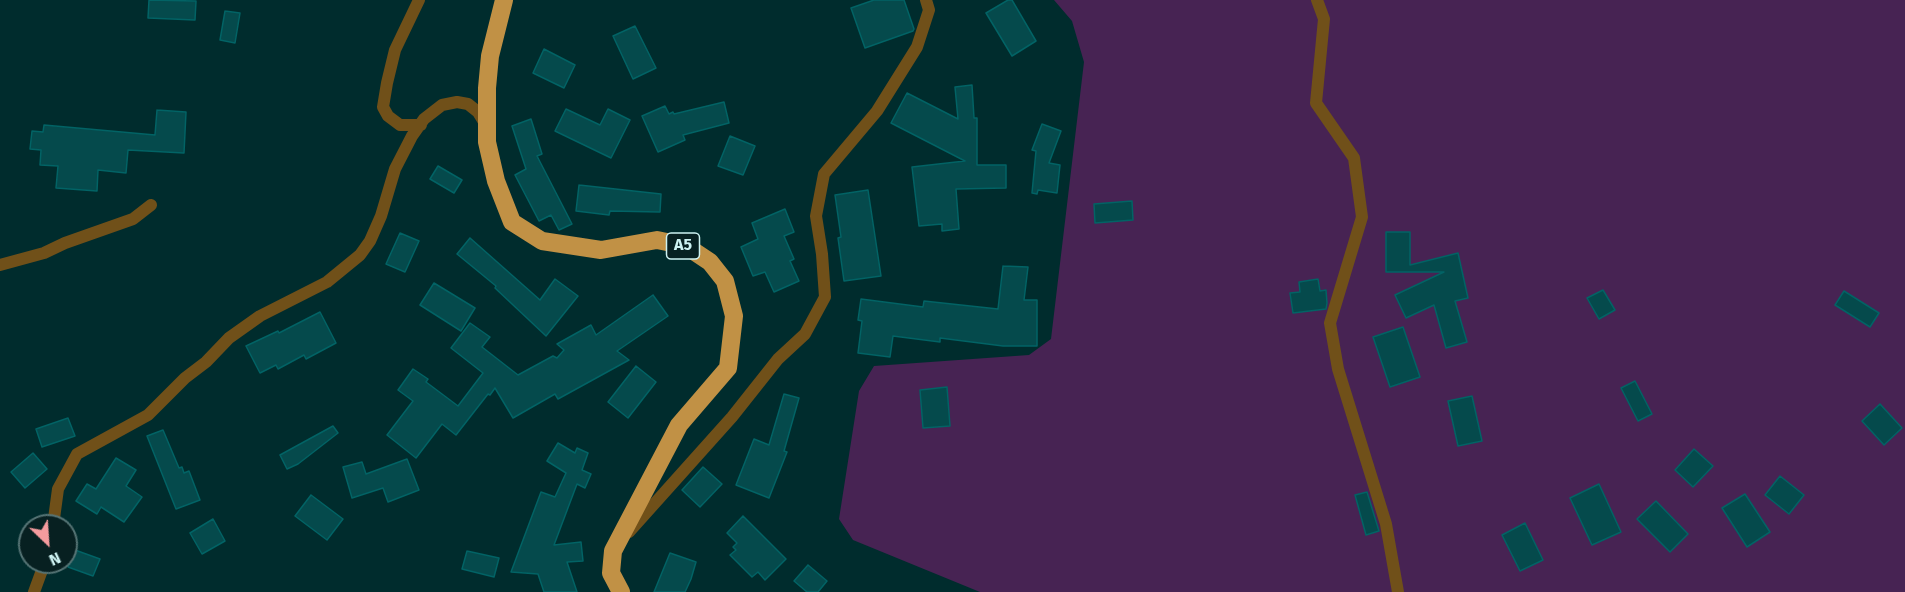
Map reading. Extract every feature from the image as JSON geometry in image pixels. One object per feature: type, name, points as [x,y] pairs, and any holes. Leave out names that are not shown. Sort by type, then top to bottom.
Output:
[{"type":"highway","name":"A5","points":[[504,0],[490,56],[487,88],[487,142],[496,181],[512,222],[542,241],[600,250],[657,240],[686,246],[710,262],[725,281],[734,316],[728,368],[679,425],[618,544],[616,543],[611,573],[621,592]]},
{"type":"lane","points":[[419,0],[395,50],[383,107],[388,116],[400,125],[421,125]]},
{"type":"lane","points":[[618,544],[732,417],[778,359],[805,334],[825,297],[816,216],[824,174],[877,111],[917,47],[929,10],[926,0]]},
{"type":"lane","points":[[1317,0],[1324,19],[1316,103],[1354,158],[1362,217],[1330,323],[1338,369],[1386,524],[1398,592]]},
{"type":"lane","points":[[55,514],[58,489],[77,453],[148,415],[229,338],[260,316],[327,282],[360,255],[370,241],[381,216],[395,170],[412,136],[442,105],[457,102],[468,104],[478,112],[487,126]]},
{"type":"lane","points":[[0,265],[44,254],[65,243],[133,219],[151,205]]},
{"type":"lane","points":[[34,592],[41,574]]},
{"type":"shaded area","points":[[1054,0],[1905,0],[1905,592],[980,592],[853,540],[839,519],[859,391],[874,366],[1029,355],[1051,339],[1084,62],[1072,21]]},
{"type":"building","points":[[149,0],[196,1],[195,20],[148,18]]},
{"type":"building","points":[[874,0],[904,0],[913,31],[865,48],[851,8]]},
{"type":"building","points":[[1012,0],[1036,41],[1012,56],[986,13]]},
{"type":"building","points":[[225,11],[240,13],[235,43],[220,40]]},
{"type":"building","points":[[635,26],[656,68],[633,79],[613,36]]},
{"type":"building","points":[[544,49],[575,65],[564,88],[533,73]]},
{"type":"building","points":[[972,85],[974,118],[977,118],[977,165],[1006,165],[1006,188],[956,189],[959,229],[942,231],[942,224],[919,226],[912,167],[965,161],[891,123],[907,93],[958,119],[955,87]]},
{"type":"building","points":[[724,102],[729,123],[683,135],[685,140],[658,152],[642,116],[665,106],[669,114],[673,112],[674,114]]},
{"type":"building","points":[[566,109],[600,125],[608,109],[630,120],[611,158],[555,131]]},
{"type":"building","points":[[157,110],[186,112],[184,153],[128,150],[126,173],[98,170],[97,191],[56,188],[58,166],[40,165],[41,150],[30,149],[32,131],[43,132],[44,125],[155,135]]},
{"type":"building","points":[[531,119],[542,154],[537,156],[572,224],[559,230],[551,215],[539,221],[515,175],[526,169],[512,126]]},
{"type":"building","points":[[1042,124],[1061,131],[1049,163],[1060,165],[1057,193],[1038,190],[1037,194],[1032,193],[1036,151],[1032,150]]},
{"type":"building","points":[[730,136],[755,146],[743,175],[718,166]]},
{"type":"building","points":[[438,166],[462,180],[454,193],[430,179]]},
{"type":"building","points":[[579,185],[661,194],[660,212],[610,211],[609,215],[576,211]]},
{"type":"building","points":[[868,190],[881,276],[844,281],[835,195]]},
{"type":"building","points":[[1132,201],[1133,220],[1095,223],[1094,204]]},
{"type":"building","points":[[785,209],[794,232],[784,236],[794,259],[790,261],[799,281],[774,292],[765,272],[753,276],[741,247],[758,239],[752,223]]},
{"type":"building","points":[[1386,232],[1410,232],[1410,265],[1458,253],[1468,298],[1455,301],[1467,342],[1446,348],[1434,305],[1406,318],[1395,295],[1444,272],[1386,272]]},
{"type":"building","points":[[400,233],[419,241],[405,272],[386,264]]},
{"type":"building","points":[[470,238],[540,300],[555,279],[578,296],[546,336],[495,288],[496,286],[457,254]]},
{"type":"building","points":[[1003,266],[1028,267],[1024,300],[1037,300],[1037,346],[1003,346],[940,338],[940,342],[893,336],[890,357],[858,353],[862,321],[858,320],[861,299],[923,307],[924,301],[998,309]]},
{"type":"building","points":[[1318,279],[1320,291],[1326,290],[1326,309],[1293,313],[1290,293],[1300,292],[1299,282]]},
{"type":"building","points":[[434,283],[475,308],[461,331],[420,305]]},
{"type":"building","points":[[1603,290],[1615,310],[1599,319],[1587,298]]},
{"type":"building","points":[[1844,291],[1879,313],[1870,327],[1835,305]]},
{"type":"building","points":[[653,295],[668,316],[617,351],[629,360],[558,399],[555,394],[513,418],[495,388],[456,435],[442,424],[416,458],[387,435],[413,401],[398,390],[413,369],[428,379],[426,382],[458,406],[483,373],[451,348],[470,323],[490,337],[482,347],[518,375],[553,356],[557,358],[564,350],[557,344],[591,325],[596,335]]},
{"type":"building","points":[[320,312],[336,343],[306,359],[304,355],[278,369],[276,365],[260,373],[246,346],[278,331],[279,333]]},
{"type":"building","points":[[1403,327],[1420,377],[1390,387],[1373,337]]},
{"type":"building","points":[[636,366],[656,382],[628,418],[608,402]]},
{"type":"building","points":[[1635,381],[1652,414],[1638,421],[1621,388]]},
{"type":"building","points":[[947,387],[950,426],[923,428],[920,390]]},
{"type":"building","points":[[784,394],[799,398],[784,451],[787,452],[769,498],[736,485],[754,439],[769,445]]},
{"type":"building","points":[[1472,396],[1482,441],[1458,446],[1448,401]]},
{"type":"building","points":[[1880,404],[1902,428],[1884,445],[1862,421]]},
{"type":"building","points":[[68,418],[75,436],[42,447],[36,429]]},
{"type":"building","points":[[333,426],[338,433],[298,464],[287,469],[280,455]]},
{"type":"building","points":[[163,430],[179,468],[182,467],[184,473],[189,471],[200,500],[176,509],[147,436]]},
{"type":"building","points":[[558,443],[575,453],[577,448],[588,453],[582,470],[591,474],[585,488],[577,484],[554,545],[581,542],[583,561],[567,562],[577,592],[544,592],[538,574],[511,572],[541,492],[555,497],[566,473],[547,461]]},
{"type":"building","points":[[1694,449],[1713,466],[1693,487],[1675,470]]},
{"type":"building","points":[[33,453],[47,469],[25,488],[11,472]]},
{"type":"building","points":[[116,458],[136,470],[126,486],[142,497],[124,522],[101,507],[97,514],[76,501],[87,484],[96,489]]},
{"type":"building","points":[[407,459],[419,490],[388,502],[383,488],[352,498],[343,467],[362,462],[366,474]]},
{"type":"building","points":[[703,467],[722,484],[700,507],[682,490]]},
{"type":"building","points":[[1780,476],[1804,495],[1789,514],[1765,495]]},
{"type":"building","points":[[1599,484],[1621,532],[1592,545],[1570,498]]},
{"type":"building","points":[[1367,492],[1379,531],[1366,535],[1355,495]]},
{"type":"building","points":[[1745,494],[1770,532],[1747,547],[1722,508]]},
{"type":"building","points":[[311,495],[343,519],[327,540],[295,516]]},
{"type":"building","points":[[1656,501],[1688,534],[1670,552],[1637,519]]},
{"type":"building","points":[[743,516],[786,559],[765,580],[758,572],[752,577],[730,555],[736,550],[733,547],[737,543],[727,533]]},
{"type":"building","points":[[213,519],[225,541],[202,554],[190,533]]},
{"type":"building","points":[[1525,523],[1543,560],[1520,571],[1502,535]]},
{"type":"building","points":[[78,551],[100,559],[93,576],[78,571]]},
{"type":"building","points":[[467,551],[499,558],[494,577],[462,569]]},
{"type":"building","points":[[670,553],[696,562],[691,579],[685,592],[654,592]]},
{"type":"building","points":[[808,565],[827,581],[818,592],[807,592],[794,581]]}]
